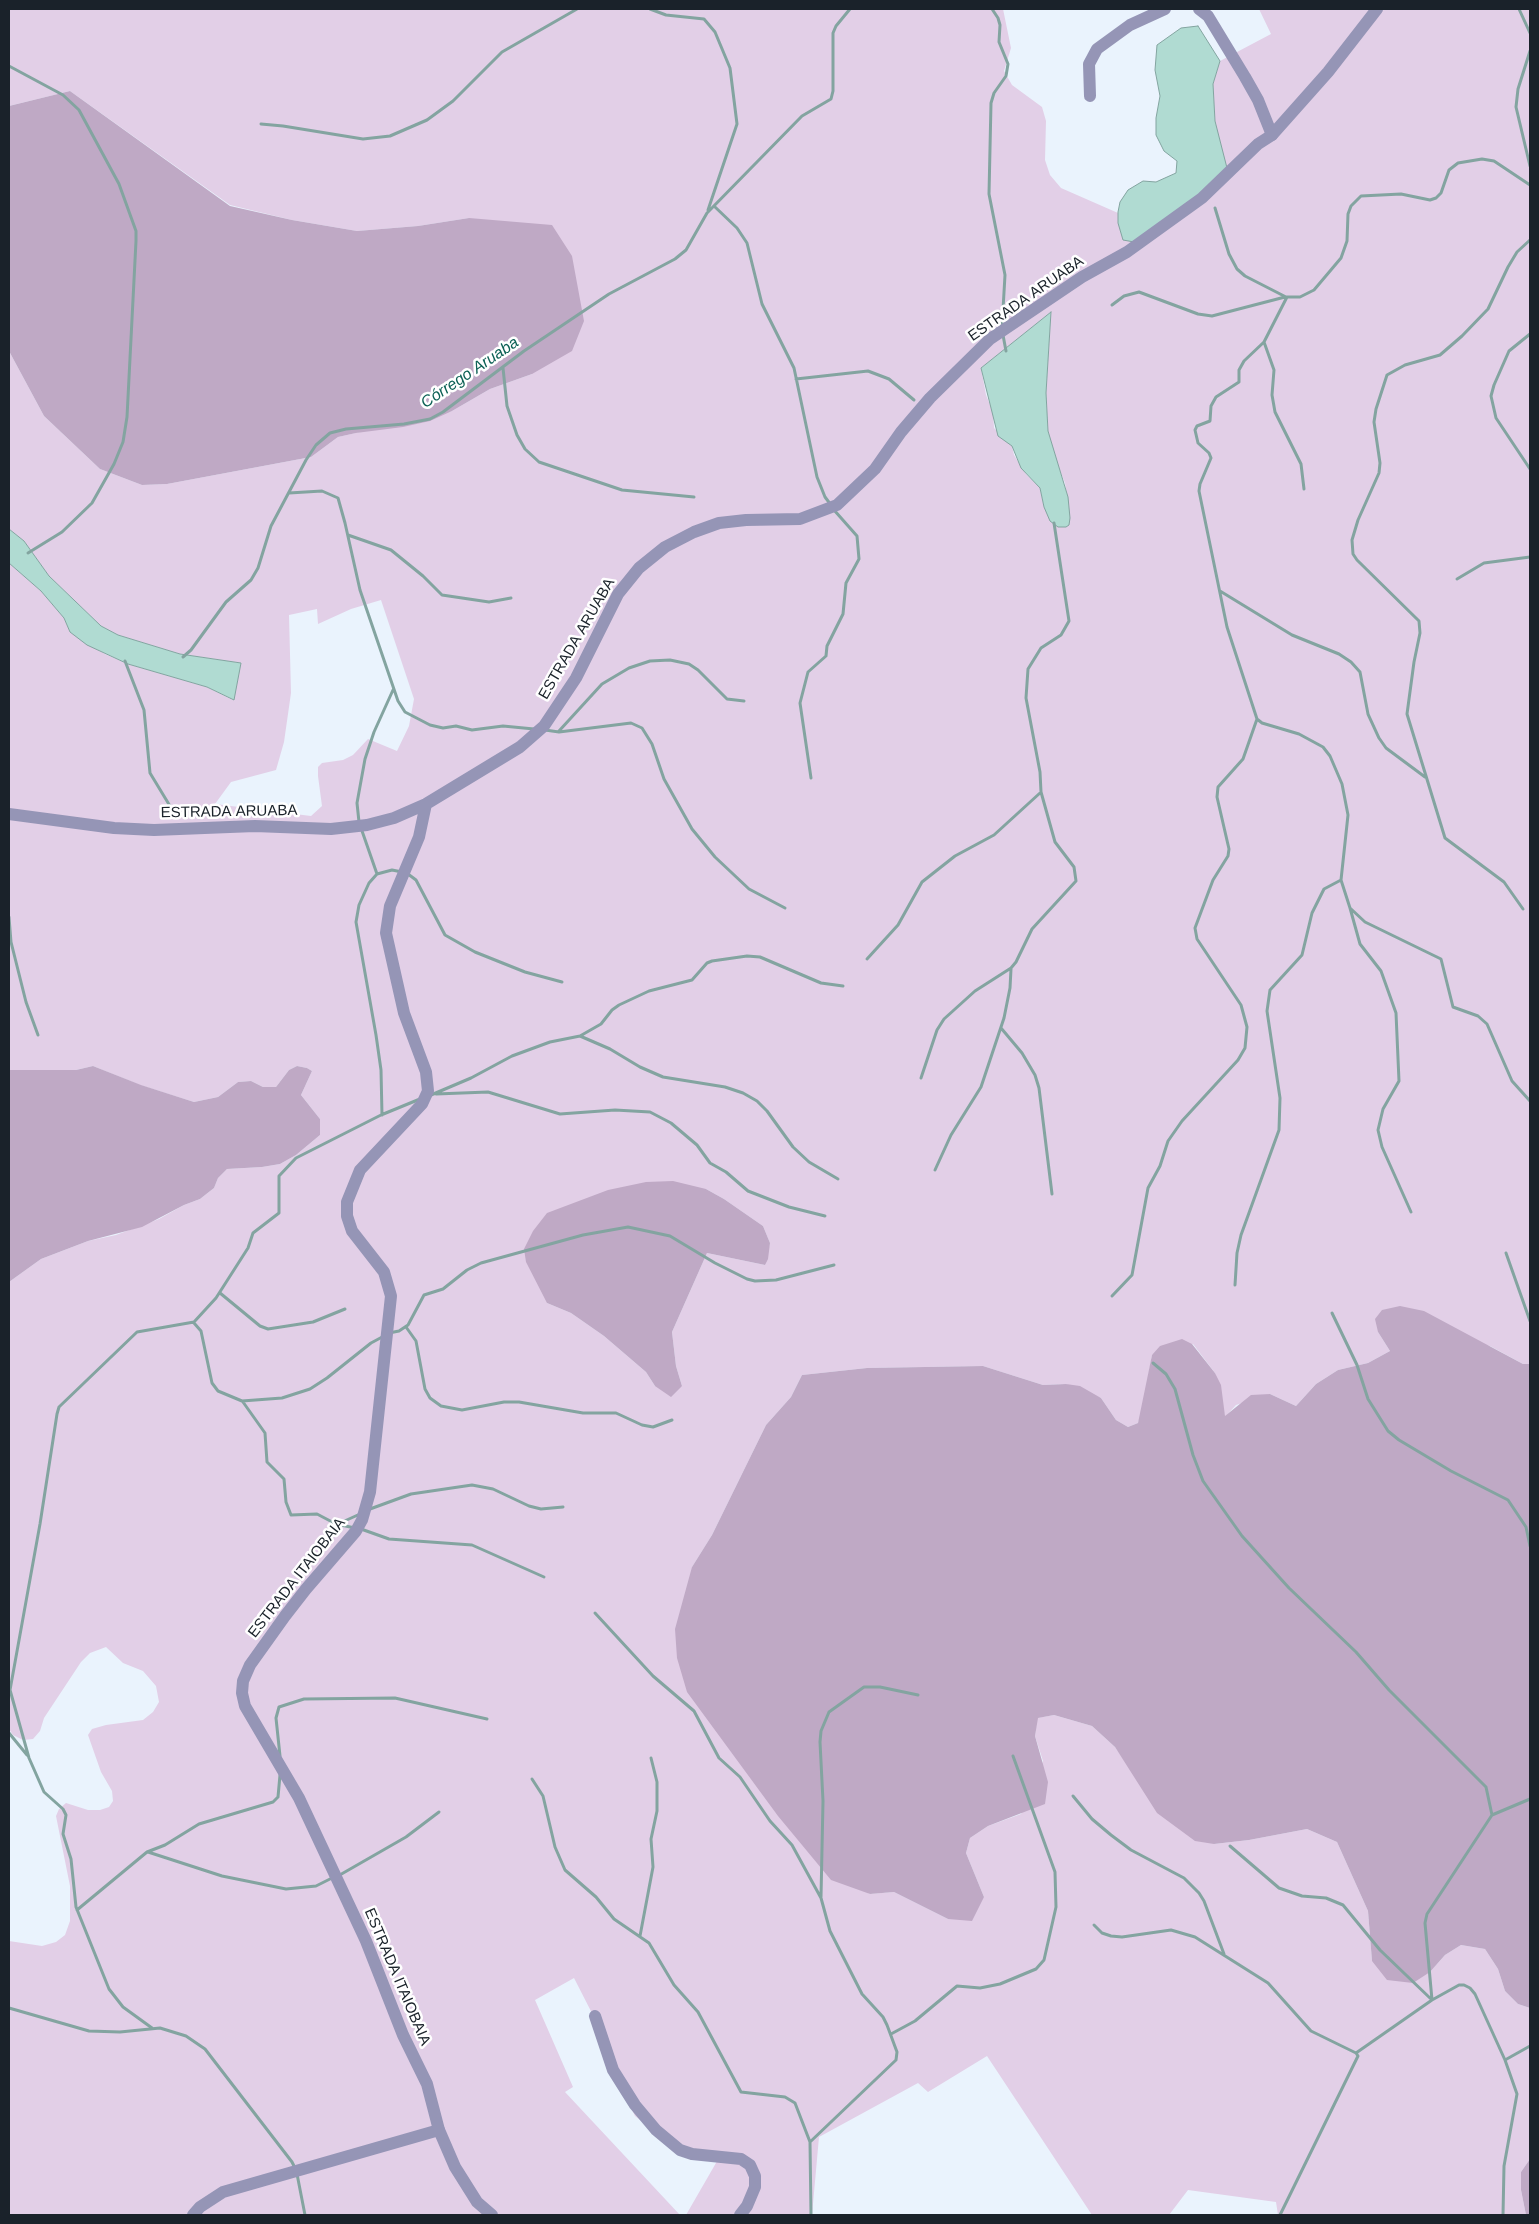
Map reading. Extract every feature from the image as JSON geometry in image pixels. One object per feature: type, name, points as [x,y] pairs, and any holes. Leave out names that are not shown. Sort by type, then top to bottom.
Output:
[{"type":"street","points":[[1090,96],[1089,64],[1097,49],[1130,25],[1165,9]]},
{"type":"street","points":[[1200,9],[1208,16],[1245,77],[1258,100],[1272,135]]},
{"type":"street","name":"ESTRADA ARUABA","points":[[9,814],[114,828],[154,830],[236,826],[331,829],[367,826],[394,818],[426,804],[520,747],[544,726],[576,678],[618,594],[639,568],[665,546],[694,532],[719,523],[746,520],[800,519],[837,505],[874,469],[901,432],[930,398],[990,339],[1082,277],[1127,252],[1187,209],[1202,198],[1258,144],[1272,135],[1328,72],[1378,9]]},
{"type":"street","name":"ESTRADA ITAIOBAIA","points":[[426,804],[419,837],[390,906],[386,933],[404,1013],[426,1072],[428,1091],[422,1104],[360,1170],[347,1202],[347,1216],[352,1231],[384,1272],[391,1296],[370,1492],[362,1520],[356,1531],[284,1616],[250,1665],[243,1680],[242,1693],[245,1706],[299,1798],[366,1941],[403,2035],[426,2084],[439,2130],[462,2180],[476,2202],[492,2215]]},
{"type":"street","points":[[594,2016],[613,2070],[635,2104],[656,2130],[680,2150],[692,2154],[741,2159],[750,2165],[755,2176],[755,2188],[747,2206],[740,2215]]},
{"type":"street","points":[[193,2215],[200,2207],[223,2192],[439,2130]]},
{"type":"shaded area","points":[[9,9],[1003,9],[1011,48],[1004,71],[1012,85],[1042,107],[1046,121],[1045,160],[1050,175],[1061,188],[1118,213],[1118,223],[1218,141],[1213,84],[1220,61],[1271,34],[1259,9],[1530,9],[1530,1364],[1523,1364],[1490,1346],[1378,1332],[1390,1351],[1368,1363],[1338,1370],[1316,1384],[1296,1406],[1270,1394],[1236,1405],[1225,1417],[1215,1373],[1193,1344],[1152,1355],[1142,1412],[1138,1423],[1128,1427],[1116,1420],[1101,1398],[1066,1384],[1043,1385],[983,1366],[867,1368],[802,1375],[791,1397],[766,1425],[712,1535],[692,1567],[869,1894],[894,1892],[948,1919],[984,1897],[966,1853],[970,1838],[988,1826],[1021,1814],[1043,1761],[1035,1736],[1037,1718],[1054,1715],[1092,1726],[1115,1747],[1131,1770],[1214,1844],[1249,1840],[1307,1829],[1337,1842],[1368,1911],[1372,1961],[1430,1972],[1445,1955],[1461,1945],[1485,1949],[1498,1969],[1505,1991],[1518,2004],[1530,2008],[1530,2159],[1521,2172],[1521,2190],[1526,2215],[1278,2215],[1276,2202],[1188,2190],[1169,2215],[1092,2215],[987,2056],[928,2092],[918,2083],[819,2137],[812,2215],[686,2215],[720,2156],[679,2151],[635,2116],[610,2065],[596,2021],[574,1978],[535,2000],[573,2087],[565,2092],[680,2215],[9,2215],[9,1941],[42,1946],[56,1942],[65,1935],[70,1921],[70,1886],[56,1816],[59,1809],[66,1803],[88,1810],[100,1810],[109,1807],[113,1801],[112,1791],[101,1772],[88,1735],[92,1729],[106,1725],[143,1720],[153,1712],[159,1702],[156,1686],[143,1671],[123,1663],[106,1647],[90,1653],[81,1662],[44,1718],[40,1731],[33,1739],[23,1740],[13,1735],[9,1729],[9,1282],[41,1259],[88,1241],[116,1235],[159,1219],[184,1205],[200,1199],[214,1188],[218,1178],[227,1169],[280,1164],[296,1155],[320,1135],[320,1119],[301,1095],[312,1071],[297,1066],[289,1070],[276,1087],[263,1087],[251,1081],[238,1082],[218,1097],[194,1102],[140,1085],[93,1066],[76,1070],[9,1070],[9,563],[41,591],[64,618],[70,632],[105,654],[128,664],[207,687],[233,700],[241,663],[180,654],[118,635],[101,626],[49,576],[24,541],[9,529],[9,351],[44,416],[100,469],[142,485],[167,484],[311,457],[338,437],[452,411],[490,389],[532,374],[469,218],[418,226],[357,231],[292,220],[230,205],[70,91],[9,106]],"holes":[[[1051,312],[1046,393],[1048,431],[1053,454],[1065,483],[1070,518],[1044,507],[1040,488],[1026,474],[1014,455],[1012,446],[994,428],[993,412],[986,395],[981,368]],[[381,600],[414,699],[409,726],[397,751],[368,739],[353,755],[343,760],[322,763],[318,767],[322,806],[311,816],[215,804],[231,782],[276,770],[284,742],[291,693],[289,615],[317,609],[318,624],[351,609]],[[706,1189],[763,1226],[770,1243],[765,1265],[707,1253],[672,1332],[676,1366],[682,1386],[655,1386],[646,1372],[604,1336],[571,1313],[547,1303]]]},
{"type":"shaded area","points":[[1198,26],[1220,61],[1213,84],[1215,121],[1227,168],[1216,183],[1134,242],[1123,240],[1118,223],[1118,212],[1120,202],[1128,190],[1143,181],[1156,182],[1176,173],[1177,161],[1164,151],[1156,135],[1156,118],[1160,96],[1155,70],[1157,45],[1181,28]]},
{"type":"shaded area","points":[[70,91],[230,206],[292,220],[357,231],[418,226],[469,218],[552,225],[572,256],[584,321],[572,351],[532,374],[490,389],[452,411],[430,421],[338,437],[311,457],[167,484],[142,485],[100,469],[44,416],[9,351],[9,106]]},
{"type":"shaded area","points":[[1051,312],[1046,393],[1048,431],[1068,497],[1070,518],[1069,525],[1066,527],[1058,527],[1050,521],[1044,507],[1040,488],[1021,468],[1012,446],[998,436],[981,368]]},
{"type":"shaded area","points":[[9,529],[24,541],[49,576],[101,626],[118,635],[180,654],[241,663],[234,700],[207,687],[128,664],[87,645],[70,632],[64,618],[41,591],[9,563]]},
{"type":"shaded area","points":[[93,1066],[141,1085],[194,1102],[218,1097],[238,1082],[251,1081],[263,1087],[276,1087],[289,1070],[297,1066],[307,1068],[312,1071],[301,1095],[320,1119],[320,1135],[296,1155],[280,1164],[227,1169],[218,1178],[214,1188],[200,1199],[184,1205],[142,1227],[88,1241],[41,1259],[9,1282],[9,1070],[76,1070]]},
{"type":"shaded area","points":[[673,1181],[706,1189],[724,1199],[763,1226],[770,1243],[768,1259],[765,1265],[707,1253],[672,1332],[676,1366],[682,1386],[671,1397],[655,1386],[646,1372],[604,1336],[571,1313],[547,1303],[526,1262],[524,1249],[533,1231],[547,1213],[608,1190],[646,1182]]},
{"type":"shaded area","points":[[1400,1306],[1424,1311],[1523,1364],[1530,1364],[1530,2008],[1518,2004],[1505,1991],[1498,1969],[1485,1949],[1461,1945],[1445,1955],[1430,1972],[1413,1983],[1387,1980],[1372,1961],[1368,1911],[1337,1842],[1307,1829],[1249,1840],[1214,1844],[1195,1841],[1157,1813],[1115,1747],[1092,1726],[1054,1715],[1038,1718],[1035,1736],[1048,1782],[1045,1804],[988,1826],[970,1838],[966,1853],[984,1897],[972,1921],[948,1919],[894,1892],[870,1894],[831,1880],[778,1816],[687,1692],[677,1658],[675,1629],[692,1567],[712,1535],[766,1425],[791,1397],[802,1375],[867,1368],[983,1366],[1043,1385],[1066,1384],[1080,1386],[1101,1398],[1116,1420],[1128,1427],[1138,1423],[1152,1355],[1160,1346],[1182,1339],[1192,1344],[1215,1373],[1221,1385],[1225,1416],[1251,1395],[1270,1394],[1296,1406],[1316,1384],[1338,1370],[1368,1363],[1390,1351],[1378,1332],[1375,1319],[1382,1310]]},
{"type":"shaded area","points":[[1530,2159],[1530,2215],[1526,2215],[1521,2190],[1521,2172]]},
{"type":"waterway","points":[[261,124],[363,139],[390,136],[427,120],[453,101],[502,52],[577,9]]},
{"type":"waterway","points":[[650,9],[666,15],[704,19],[715,32],[730,68],[737,124],[708,210]]},
{"type":"waterway","name":"Córrego Aruaba","points":[[183,657],[191,650],[226,602],[251,580],[258,568],[271,526],[316,445],[330,433],[346,429],[404,424],[430,419],[443,412],[524,351],[609,294],[675,259],[686,250],[707,213],[802,116],[831,99],[833,91],[833,33],[836,26],[850,9]]},
{"type":"waterway","points":[[992,9],[998,18],[1000,25],[999,42],[1008,64],[1006,76],[994,93],[991,103],[989,194],[1005,275],[1002,327]]},
{"type":"waterway","points":[[1519,9],[1530,33]]},
{"type":"waterway","points":[[1530,51],[1518,89],[1516,107],[1530,166]]},
{"type":"waterway","points":[[9,66],[63,95],[79,110],[119,184],[136,231],[127,417],[123,442],[114,464],[92,503],[62,532],[28,553]]},
{"type":"waterway","points":[[1215,208],[1229,254],[1237,269],[1245,276],[1286,297],[1300,297],[1314,290],[1341,258],[1347,241],[1348,214],[1351,206],[1361,196],[1401,194],[1430,200],[1436,198],[1441,193],[1449,170],[1458,163],[1482,159],[1494,161],[1530,185]]},
{"type":"waterway","points":[[714,206],[737,228],[747,243],[762,304],[794,368],[817,477],[825,497],[831,505]]},
{"type":"waterway","points":[[1523,909],[1504,882],[1445,838],[1407,714],[1420,633],[1419,621],[1357,560],[1353,554],[1352,540],[1358,520],[1379,473],[1380,463],[1374,422],[1376,409],[1387,375],[1405,365],[1440,355],[1462,336],[1488,309],[1517,252],[1530,240]]},
{"type":"waterway","points":[[1112,305],[1124,296],[1139,292],[1198,314],[1212,316],[1285,297]]},
{"type":"waterway","points":[[1287,297],[1264,342],[1244,361],[1239,370],[1239,382],[1216,397],[1211,406],[1210,421],[1197,426],[1195,430],[1198,443],[1209,453],[1211,458],[1199,491],[1227,627],[1257,719],[1262,723],[1299,734],[1323,747],[1330,756],[1342,784],[1348,815],[1341,880],[1350,908],[1365,922],[1441,959],[1453,1007],[1478,1016],[1487,1024],[1512,1081],[1530,1101]]},
{"type":"waterway","points":[[1530,334],[1509,351],[1491,396],[1496,418],[1530,469]]},
{"type":"waterway","points":[[1003,335],[1006,351]]},
{"type":"waterway","points":[[1264,342],[1274,370],[1272,395],[1275,412],[1301,464],[1304,489]]},
{"type":"waterway","points":[[503,368],[507,406],[517,435],[525,449],[539,462],[622,490],[694,497]]},
{"type":"waterway","points":[[796,379],[868,371],[889,379],[914,400]]},
{"type":"waterway","points":[[289,493],[322,491],[338,498],[360,590],[398,701],[405,712],[430,725],[443,728],[456,726],[472,730],[503,726],[534,729]]},
{"type":"waterway","points":[[811,778],[800,703],[808,672],[826,656],[827,646],[843,614],[846,583],[859,559],[857,536],[834,510]]},
{"type":"waterway","points":[[921,1078],[937,1030],[944,1019],[975,991],[1011,968],[1016,962],[1032,929],[1076,881],[1074,867],[1055,842],[1041,792],[1040,772],[1026,698],[1028,669],[1041,648],[1061,635],[1069,621],[1054,523]]},
{"type":"waterway","points":[[348,535],[391,550],[423,576],[442,595],[489,602],[511,598]]},
{"type":"waterway","points":[[1457,579],[1484,563],[1530,557]]},
{"type":"waterway","points":[[1220,591],[1292,635],[1339,654],[1351,662],[1360,672],[1368,714],[1379,738],[1386,748],[1425,777]]},
{"type":"waterway","points":[[559,731],[602,684],[629,668],[650,661],[670,660],[689,664],[698,670],[727,699],[744,701]]},
{"type":"waterway","points":[[125,661],[144,710],[150,773],[173,811]]},
{"type":"waterway","points":[[359,822],[357,803],[365,759],[374,732],[393,690]]},
{"type":"waterway","points":[[1112,1296],[1132,1275],[1148,1188],[1160,1166],[1168,1141],[1182,1121],[1238,1060],[1245,1048],[1247,1027],[1241,1005],[1197,939],[1195,928],[1213,880],[1228,856],[1229,849],[1217,797],[1218,787],[1243,759],[1257,719]]},
{"type":"waterway","points":[[545,730],[559,732],[631,723],[642,728],[652,744],[664,779],[692,829],[715,857],[749,889],[785,908]]},
{"type":"waterway","points":[[867,959],[898,925],[922,882],[955,856],[994,835],[1040,793]]},
{"type":"waterway","points":[[361,828],[377,874]]},
{"type":"waterway","points":[[382,1115],[381,1070],[356,922],[359,905],[369,883],[377,874],[392,870],[402,872]]},
{"type":"waterway","points":[[408,874],[416,880],[445,935],[475,952],[525,972],[562,982]]},
{"type":"waterway","points":[[1235,1285],[1237,1253],[1241,1235],[1279,1130],[1280,1098],[1267,1011],[1270,990],[1302,955],[1312,913],[1324,889],[1341,880]]},
{"type":"waterway","points":[[1350,908],[1360,944],[1381,971],[1396,1013],[1399,1081],[1383,1109],[1378,1130],[1382,1147],[1411,1212]]},
{"type":"waterway","points":[[9,917],[11,942],[26,1002],[38,1035]]},
{"type":"waterway","points":[[431,1095],[471,1078],[512,1056],[550,1042],[580,1036],[601,1024],[612,1010],[619,1005],[649,991],[692,980],[707,963],[712,961],[747,956],[760,957],[821,983],[843,986]]},
{"type":"waterway","points":[[935,1170],[951,1135],[981,1087],[1004,1018],[1010,988],[1011,969]]},
{"type":"waterway","points":[[1001,1028],[1022,1053],[1035,1075],[1039,1088],[1052,1194]]},
{"type":"waterway","points":[[580,1036],[610,1049],[640,1067],[663,1077],[725,1087],[743,1093],[757,1101],[767,1111],[793,1147],[809,1162],[838,1179]]},
{"type":"waterway","points":[[436,1094],[488,1092],[560,1114],[615,1110],[650,1112],[671,1123],[697,1145],[710,1163],[726,1172],[748,1191],[789,1207],[825,1216]]},
{"type":"waterway","points":[[152,2028],[123,2007],[109,1989],[76,1907],[71,1859],[63,1834],[66,1815],[63,1809],[44,1792],[29,1758],[10,1690],[59,1407],[137,1332],[194,1322],[216,1298],[248,1248],[253,1233],[279,1213],[279,1176],[296,1158],[381,1115],[420,1099]]},
{"type":"waterway","points":[[389,1333],[399,1331],[408,1325],[424,1295],[443,1289],[467,1270],[481,1263],[583,1235],[628,1227],[670,1236],[715,1263],[755,1281],[776,1280],[834,1265]]},
{"type":"waterway","points":[[1506,1253],[1530,1321]]},
{"type":"waterway","points":[[220,1293],[260,1326],[268,1329],[313,1322],[345,1309]]},
{"type":"waterway","points":[[1332,1313],[1357,1365],[1368,1399],[1388,1431],[1399,1440],[1451,1471],[1508,1500],[1526,1527],[1530,1546]]},
{"type":"waterway","points":[[194,1323],[201,1331],[212,1383],[218,1391],[242,1401],[282,1398],[310,1389],[371,1343],[384,1336]]},
{"type":"waterway","points":[[406,1327],[416,1341],[425,1389],[430,1398],[441,1406],[462,1410],[504,1402],[519,1402],[583,1413],[616,1413],[642,1425],[653,1427],[672,1420]]},
{"type":"waterway","points":[[1153,1363],[1166,1374],[1175,1389],[1193,1455],[1203,1481],[1242,1536],[1289,1588],[1356,1652],[1389,1690],[1486,1787],[1492,1815],[1427,1914],[1425,1923],[1432,2000]]},
{"type":"waterway","points":[[243,1402],[265,1433],[267,1462],[284,1479],[286,1502],[291,1515],[317,1514],[336,1524],[355,1528]]},
{"type":"waterway","points":[[370,1509],[411,1494],[472,1485],[493,1489],[529,1506],[541,1509],[563,1507]]},
{"type":"waterway","points":[[338,1524],[360,1514]]},
{"type":"waterway","points":[[361,1529],[389,1539],[472,1545],[544,1577]]},
{"type":"waterway","points":[[595,1613],[653,1676],[694,1711],[719,1758],[740,1777],[770,1821],[792,1845],[821,1898],[830,1931],[862,1994],[883,2017],[887,2025],[897,2052],[896,2060],[810,2142]]},
{"type":"waterway","points":[[821,1897],[823,1801],[820,1742],[821,1731],[829,1712],[864,1687],[880,1687],[918,1695]]},
{"type":"waterway","points":[[280,1756],[276,1718],[279,1707],[304,1699],[395,1698],[487,1719]]},
{"type":"waterway","points":[[9,1733],[27,1755]]},
{"type":"waterway","points":[[891,2034],[915,2021],[957,1986],[980,1988],[1000,1984],[1036,1969],[1044,1960],[1056,1907],[1055,1872],[1013,1756]]},
{"type":"waterway","points":[[640,1936],[653,1867],[651,1839],[657,1811],[657,1782],[651,1758]]},
{"type":"waterway","points":[[77,1910],[147,1852],[165,1845],[199,1824],[273,1802],[278,1797],[280,1775]]},
{"type":"waterway","points":[[532,1779],[543,1796],[555,1847],[565,1870],[596,1897],[614,1919],[649,1943],[674,1985],[698,2012],[741,2092],[785,2097],[795,2103],[810,2142],[811,2215]]},
{"type":"waterway","points":[[1073,1796],[1092,1819],[1111,1835],[1131,1850],[1184,1878],[1199,1893],[1204,1901],[1224,1954]]},
{"type":"waterway","points":[[1492,1815],[1530,1799]]},
{"type":"waterway","points":[[338,1876],[406,1837],[439,1812]]},
{"type":"waterway","points":[[1230,1846],[1279,1888],[1302,1896],[1326,1898],[1343,1905],[1380,1950],[1431,1999]]},
{"type":"waterway","points":[[148,1852],[222,1876],[286,1889],[316,1886],[332,1878]]},
{"type":"waterway","points":[[1094,1925],[1102,1933],[1111,1936],[1122,1937],[1171,1930],[1195,1937],[1268,1983],[1311,2031],[1356,2053]]},
{"type":"waterway","points":[[1356,2053],[1432,2000],[1459,1985],[1470,1988],[1475,1994],[1505,2060],[1517,2094],[1504,2166],[1503,2215]]},
{"type":"waterway","points":[[9,2008],[89,2031],[120,2032],[160,2028],[186,2036],[205,2049],[295,2168]]},
{"type":"waterway","points":[[1505,2060],[1530,2046]]},
{"type":"waterway","points":[[1280,2215],[1358,2056],[1356,2053]]},
{"type":"waterway","points":[[297,2174],[305,2215]]}]
